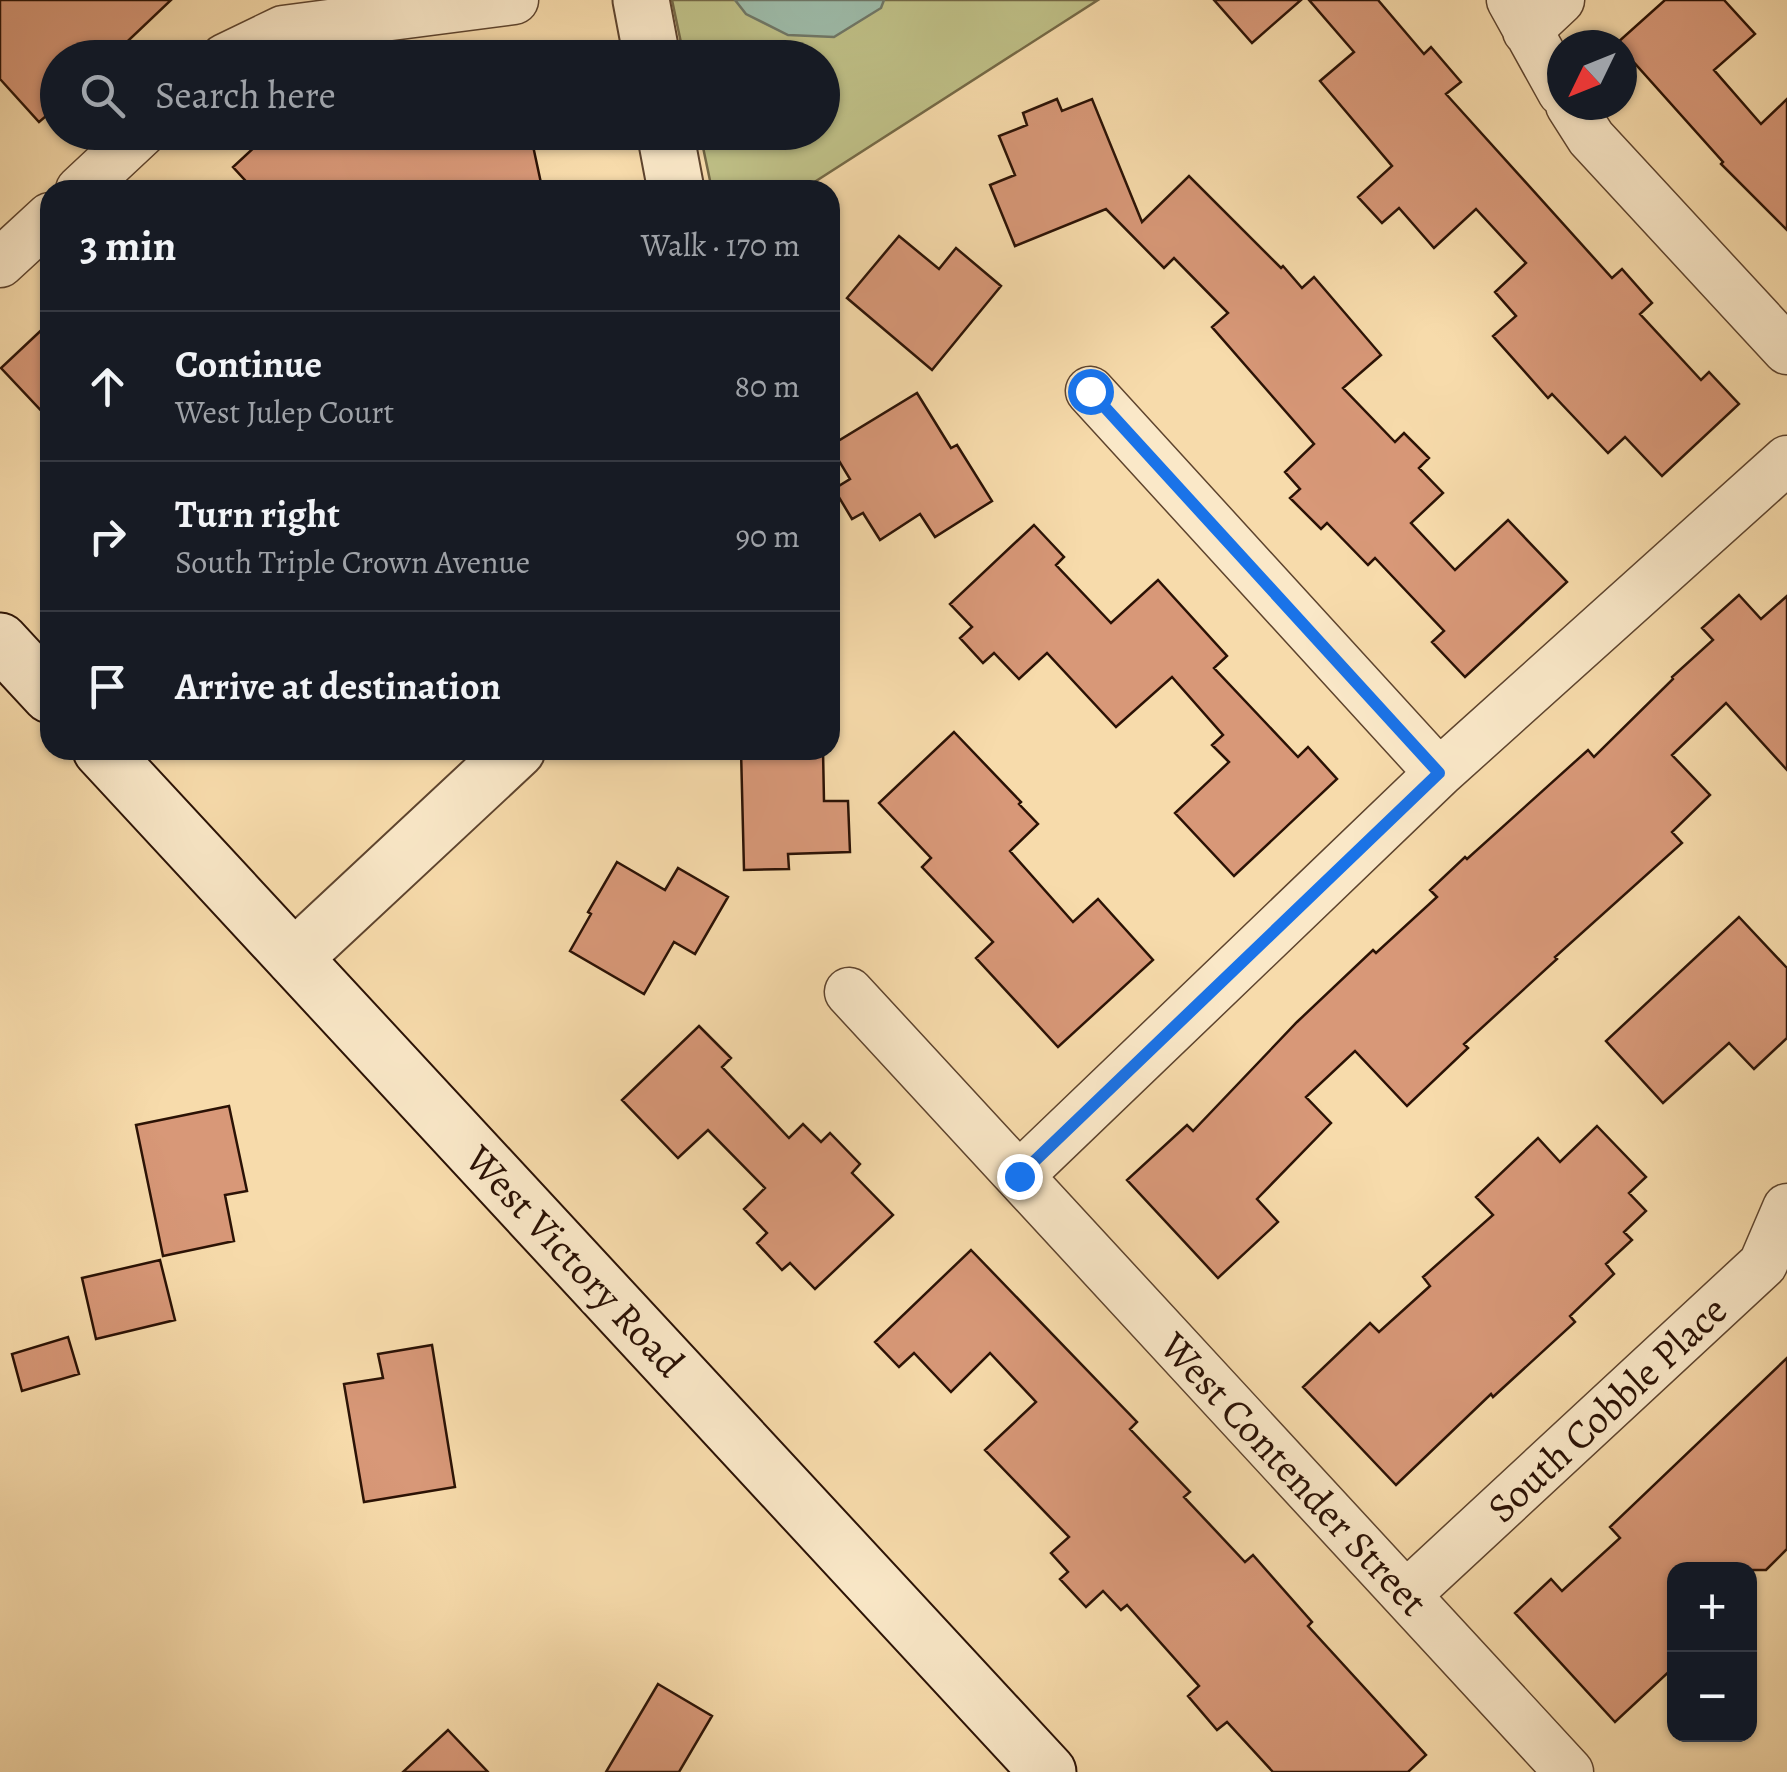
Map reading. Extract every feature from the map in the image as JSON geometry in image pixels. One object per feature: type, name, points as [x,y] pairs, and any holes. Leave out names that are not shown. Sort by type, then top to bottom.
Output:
[{"type":"main road","points":[[641,0],[649,40]]},
{"type":"main road","points":[[669,150],[674,180]]},
{"type":"main road","points":[[0,641],[40,684]]},
{"type":"main road","name":"West Victory Road","points":[[110,760],[1048,1772]]},
{"type":"main road","points":[[294,958],[505,760]]},
{"type":"street","points":[[262,40],[283,30],[514,0]]},
{"type":"street","points":[[1533,10],[1547,50]]},
{"type":"street","points":[[1580,120],[1591,138],[1787,350]]},
{"type":"street","points":[[91,180],[123,150]]},
{"type":"street","points":[[0,263],[40,227]]},
{"type":"street","points":[[1090,391],[1439,773]]},
{"type":"street","points":[[1019,1176],[1439,773],[1787,460]]},
{"type":"street","name":"West Contender Street","points":[[849,992],[1570,1772]]},
{"type":"street","name":"South Cobble Place","points":[[1406,1595],[1763,1264],[1787,1208]]},
{"type":"green space","points":[[672,0],[1098,0],[818,180],[710,180],[704,150],[840,150],[840,40],[680,40]]},
{"type":"shaded area","points":[[735,0],[884,0],[881,8],[834,37],[788,35],[746,14]]},
{"type":"building","points":[[0,0],[171,0],[129,40],[40,40],[39,122],[0,79]]},
{"type":"building","points":[[1214,0],[1301,0],[1252,43]]},
{"type":"building","points":[[1309,0],[1378,0],[1424,54],[1431,47],[1461,82],[1446,94],[1612,278],[1622,269],[1652,303],[1640,314],[1701,380],[1709,372],[1739,404],[1662,476],[1625,437],[1608,453],[1552,394],[1548,398],[1493,336],[1516,316],[1495,292],[1526,263],[1476,209],[1434,248],[1399,208],[1382,223],[1358,197],[1392,166],[1320,81],[1354,52]]},
{"type":"building","points":[[1665,0],[1724,0],[1755,34],[1714,70],[1761,124],[1787,99],[1787,230],[1721,164],[1637,66],[1637,30],[1632,30]]},
{"type":"building","points":[[1057,99],[1062,111],[1092,99],[1142,222],[1189,176],[1302,288],[1314,277],[1381,355],[1343,388],[1395,442],[1404,433],[1429,458],[1419,468],[1443,493],[1411,523],[1455,570],[1508,520],[1567,582],[1465,677],[1432,642],[1444,631],[1375,558],[1368,565],[1327,523],[1321,529],[1290,498],[1300,489],[1285,472],[1314,444],[1212,327],[1228,313],[1174,258],[1164,268],[1106,209],[1015,246],[990,185],[1015,175],[999,136],[1027,125],[1023,113]]},
{"type":"building","points":[[251,150],[534,150],[540,180],[245,180],[233,167]]},
{"type":"building","points":[[899,236],[939,269],[956,248],[1001,286],[932,370],[847,298]]},
{"type":"building","points":[[40,331],[40,409],[1,368]]},
{"type":"building","points":[[917,393],[951,448],[957,445],[992,501],[935,537],[920,514],[880,540],[863,513],[852,519],[840,499],[840,485],[850,479],[840,462],[840,440]]},
{"type":"building","points":[[1034,525],[1064,557],[1056,565],[1111,623],[1158,580],[1227,656],[1214,668],[1298,757],[1308,747],[1337,779],[1234,876],[1175,813],[1229,762],[1212,745],[1223,735],[1172,677],[1116,727],[1047,653],[1019,679],[994,653],[983,663],[960,638],[972,627],[950,604]]},
{"type":"building","points":[[1739,595],[1761,619],[1787,596],[1787,770],[1726,703],[1672,755],[1710,795],[1672,832],[1682,843],[1464,1044],[1468,1048],[1407,1106],[1355,1051],[1306,1097],[1331,1123],[1257,1199],[1278,1222],[1218,1278],[1127,1180],[1187,1125],[1193,1131],[1297,1022],[1373,950],[1376,953],[1437,897],[1430,890],[1465,857],[1588,750],[1594,757],[1713,640],[1702,628]]},
{"type":"building","points":[[954,732],[1038,824],[1010,851],[1073,922],[1098,899],[1153,960],[1058,1047],[976,958],[993,942],[922,867],[931,858],[879,803]]},
{"type":"building","points":[[741,760],[823,760],[824,801],[848,801],[850,852],[788,854],[789,869],[744,870]]},
{"type":"building","points":[[617,862],[665,890],[678,868],[728,897],[695,954],[674,942],[644,994],[570,951]]},
{"type":"building","points":[[1739,917],[1787,968],[1787,1038],[1754,1069],[1729,1043],[1663,1103],[1606,1041]]},
{"type":"building","points":[[699,1026],[731,1058],[722,1067],[789,1138],[803,1124],[821,1142],[830,1133],[860,1164],[852,1173],[893,1215],[815,1289],[790,1263],[782,1270],[757,1243],[767,1233],[744,1209],[765,1188],[708,1130],[678,1158],[622,1100]]},
{"type":"building","points":[[229,1106],[247,1191],[225,1195],[234,1241],[163,1256],[136,1125]]},
{"type":"building","points":[[1597,1126],[1646,1177],[1629,1193],[1646,1211],[1624,1232],[1632,1240],[1606,1264],[1614,1274],[1570,1316],[1575,1322],[1493,1397],[1491,1394],[1396,1485],[1303,1387],[1370,1323],[1379,1332],[1430,1286],[1423,1277],[1493,1215],[1476,1197],[1538,1138],[1560,1162]]},
{"type":"building","points":[[971,1250],[1137,1422],[1130,1429],[1190,1492],[1184,1497],[1245,1562],[1253,1555],[1312,1622],[1308,1626],[1426,1755],[1408,1772],[1273,1772],[1227,1722],[1217,1730],[1188,1696],[1199,1686],[1127,1605],[1121,1610],[1103,1591],[1086,1607],[1060,1579],[1068,1572],[1051,1553],[1069,1537],[985,1450],[1036,1402],[990,1353],[951,1392],[914,1353],[899,1367],[875,1342]]},
{"type":"building","points":[[160,1260],[175,1320],[96,1339],[82,1278]]},
{"type":"building","points":[[68,1337],[79,1374],[22,1391],[12,1354]]},
{"type":"building","points":[[432,1345],[455,1487],[364,1502],[344,1384],[383,1378],[378,1354]]},
{"type":"building","points":[[1787,1358],[1787,1549],[1766,1570],[1757,1570],[1757,1562],[1667,1562],[1667,1674],[1615,1722],[1515,1613],[1551,1579],[1562,1591],[1620,1538],[1610,1527]]},
{"type":"building","points":[[658,1684],[712,1716],[679,1772],[606,1772]]},
{"type":"building","points":[[448,1730],[488,1772],[403,1772]]},
{"type":"route","points":[[1019,1176],[1439,773],[1090,391]]}]
